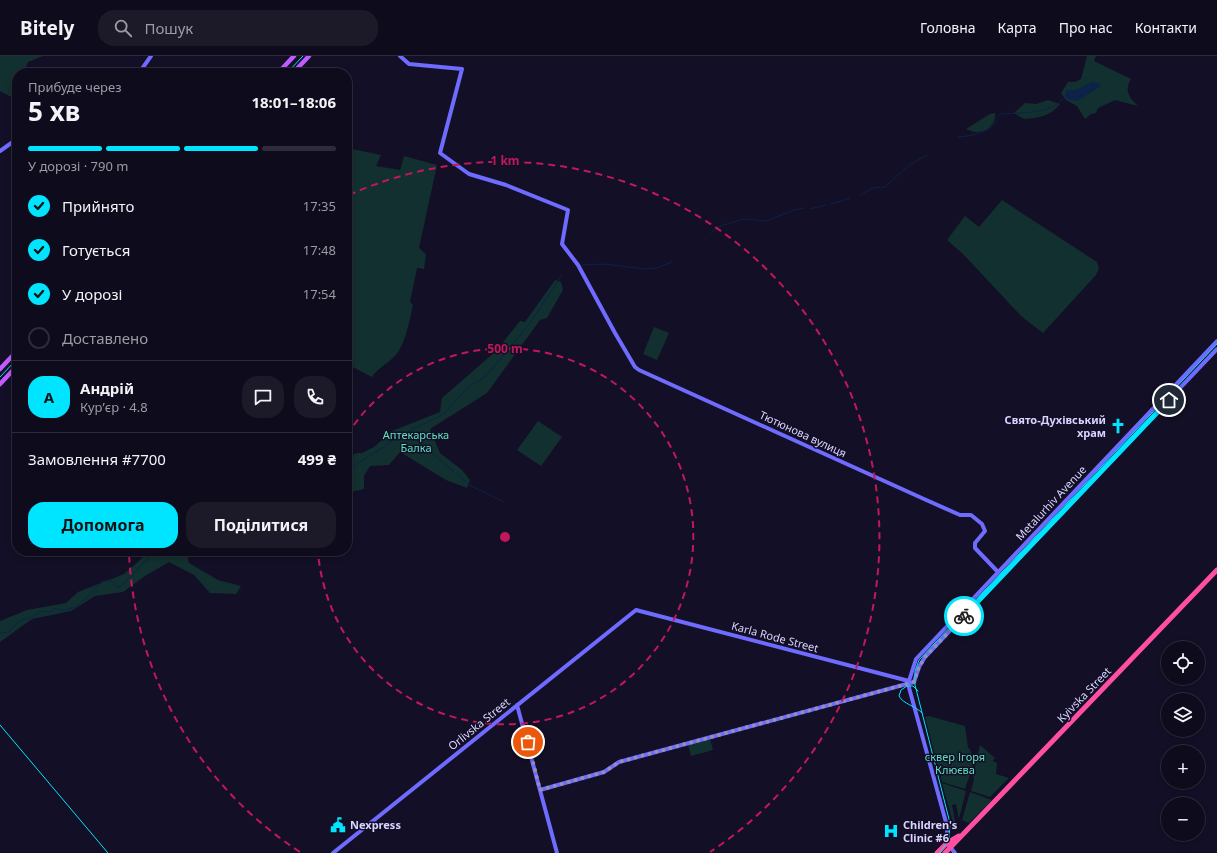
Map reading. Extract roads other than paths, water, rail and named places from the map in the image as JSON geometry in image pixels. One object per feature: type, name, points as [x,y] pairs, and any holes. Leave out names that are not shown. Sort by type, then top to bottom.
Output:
[{"type":"highway","name":"Kyivska Street","points":[[948,846],[965,833],[1217,570]]},
{"type":"highway","points":[[937,853],[948,846]]},
{"type":"highway","points":[[945,853],[948,846]]},
{"type":"main road","points":[[283,68],[294,56]]},
{"type":"main road","points":[[298,68],[309,56]]},
{"type":"main road","points":[[0,369],[12,356]]},
{"type":"main road","points":[[0,384],[12,371]]},
{"type":"street","points":[[143,68],[151,56]]},
{"type":"street","name":"Тютюнова вулиця","points":[[400,56],[409,64],[462,68],[440,153],[469,174],[506,185],[568,210],[562,244],[578,265],[635,367],[960,515],[971,515],[982,524],[985,531],[975,543],[975,548],[998,572]]},
{"type":"street","points":[[0,151],[12,143]]},
{"type":"street","name":"Metalurhiv Avenue","points":[[1217,341],[922,652],[912,670],[908,682],[916,681],[919,667],[925,657],[1217,349]]},
{"type":"street","name":"Karla Rode Street","points":[[636,610],[908,682]]},
{"type":"street","name":"Orlivska Street","points":[[333,853],[636,610]]},
{"type":"street","points":[[540,790],[604,772],[619,762],[908,682],[947,826],[948,846],[955,853]]},
{"type":"street","points":[[517,705],[557,853]]},
{"type":"water","points":[[1092,82],[1099,83],[1101,86],[1077,101],[1067,99],[1065,95],[1067,90],[1076,90]]},
{"type":"waterway","points":[[958,137],[983,132],[995,123],[1000,114],[1025,113],[1044,110],[1059,103],[1063,98]]},
{"type":"waterway","points":[[860,195],[873,188],[885,187],[909,165],[927,155]]},
{"type":"waterway","points":[[831,204],[850,198]]},
{"type":"waterway","points":[[810,209],[826,205]]},
{"type":"waterway","points":[[711,233],[718,227],[743,219],[766,221],[794,210],[804,208]]},
{"type":"waterway","points":[[582,265],[604,264],[646,269],[656,268],[672,262]]},
{"type":"waterway","points":[[352,467],[407,432],[444,414],[468,387],[486,376],[530,323],[562,275]]},
{"type":"waterway","points":[[408,433],[471,486],[504,502]]},
{"type":"waterway","points":[[0,633],[9,632],[19,621],[30,618],[41,611],[50,612],[55,608],[62,610],[75,606],[88,597],[103,581],[112,581],[117,587],[120,587],[150,556]]},
{"type":"tram line","points":[[292,68],[303,56]]},
{"type":"tram line","points":[[940,853],[949,839],[950,823],[915,685],[915,671],[919,660],[1217,344]]},
{"type":"tram line","points":[[0,377],[12,364]]},
{"type":"tram line","points":[[918,691],[913,686],[907,686],[901,690],[899,696],[903,701],[922,713]]},
{"type":"tram line","points":[[0,725],[108,853]]},
{"type":"place","name":"Свято-Духівський храм","points":[[1118,426]]},
{"type":"place","name":"Nexpress","points":[[338,825]]},
{"type":"place","name":"Children's Clinic #6","points":[[891,831]]},
{"type":"park label","name":"Аптекарська Балка","points":[[416,441]]},
{"type":"park label","name":"сквер Ігоря Клюєва","points":[[955,763]]}]
